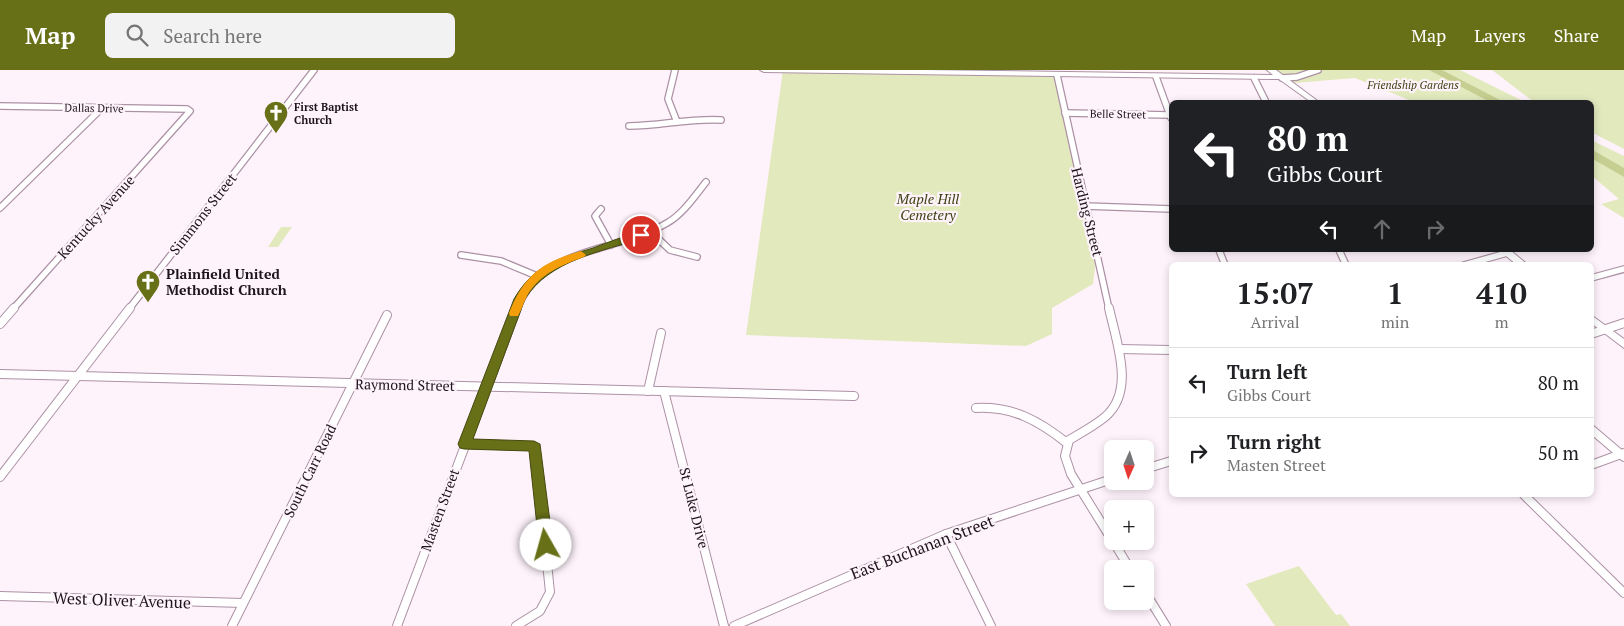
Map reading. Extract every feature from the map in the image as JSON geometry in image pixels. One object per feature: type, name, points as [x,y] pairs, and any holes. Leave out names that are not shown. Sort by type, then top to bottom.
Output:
[{"type":"street","name":"Simmons Street","points":[[0,477],[314,70]]},
{"type":"street","points":[[675,70],[668,99],[677,122]]},
{"type":"street","points":[[764,70],[1140,73],[1156,77],[1220,78],[1297,77],[1318,70]]},
{"type":"street","points":[[1215,70],[1220,78]]},
{"type":"street","points":[[1272,70],[1312,100]]},
{"type":"street","name":"Harding Street","points":[[1058,73],[1085,206],[1098,252],[1119,349],[1123,376],[1118,399],[1104,417],[1075,435],[1067,443]]},
{"type":"street","points":[[1156,77],[1169,111]]},
{"type":"street","points":[[1254,78],[1265,100]]},
{"type":"street","name":"Dallas Drive","points":[[0,106],[187,109]]},
{"type":"street","points":[[0,208],[102,108]]},
{"type":"street","name":"Kentucky Avenue","points":[[0,324],[188,114],[190,111],[187,109]]},
{"type":"street","name":"Belle Street","points":[[1065,113],[1169,116]]},
{"type":"street","points":[[629,126],[648,128],[701,118],[721,120]]},
{"type":"street","name":"Masten Street","points":[[397,626],[464,444],[520,299],[527,286],[537,276],[555,264],[650,231],[678,215],[706,182]]},
{"type":"street","points":[[1085,206],[1169,209]]},
{"type":"street","points":[[601,210],[595,216],[610,245]]},
{"type":"street","points":[[650,231],[670,250],[697,257]]},
{"type":"street","points":[[1473,262],[1503,252]]},
{"type":"street","points":[[1507,252],[1519,262]]},
{"type":"street","points":[[460,255],[492,257],[537,276]]},
{"type":"street","points":[[1594,277],[1624,269]]},
{"type":"street","name":"South Carr Road","points":[[232,626],[387,315]]},
{"type":"street","points":[[1594,320],[1624,344]]},
{"type":"street","points":[[1594,333],[1624,323]]},
{"type":"street","points":[[648,391],[661,334]]},
{"type":"street","points":[[1119,349],[1169,350]]},
{"type":"street","name":"Raymond Street","points":[[0,374],[854,396]]},
{"type":"street","name":"St Luke Drive","points":[[664,391],[724,626]]},
{"type":"street","points":[[976,408],[997,407],[1020,412],[1041,422],[1067,443],[1067,465],[1104,527]]},
{"type":"street","points":[[1594,431],[1623,455]]},
{"type":"street","points":[[464,444],[534,446],[535,448],[550,592],[540,611],[516,626]]},
{"type":"street","points":[[1594,464],[1623,455]]},
{"type":"street","points":[[1154,466],[1169,462]]},
{"type":"street","name":"East Buchanan Street","points":[[734,626],[946,534],[1104,482]]},
{"type":"street","points":[[1526,497],[1624,593]]},
{"type":"street","points":[[946,534],[991,626]]},
{"type":"street","name":"West Oliver Avenue","points":[[0,596],[244,603]]},
{"type":"street","points":[[1154,607],[1166,626]]},
{"type":"green space","name":"Maple Hill Cemetery","points":[[783,70],[1057,75],[1097,252],[1093,284],[1052,308],[1052,334],[1026,346],[746,335]]},
{"type":"green space","name":"Friendship Gardens","points":[[1271,70],[1460,70],[1521,100],[1409,100],[1355,78],[1294,83]]},
{"type":"green space","points":[[1492,70],[1624,70],[1624,149],[1594,134],[1594,100],[1531,100]]},
{"type":"green space","points":[[1594,141],[1624,156],[1624,218],[1601,204],[1619,199],[1594,178]]},
{"type":"green space","points":[[281,227],[292,227],[278,247],[268,247]]},
{"type":"green space","points":[[1299,566],[1336,615],[1341,614],[1350,626],[1275,626],[1246,584]]},
{"type":"waterway","points":[[1434,70],[1494,100]]},
{"type":"waterway","points":[[1594,155],[1624,173]]},
{"type":"slow traffic","points":[[514,313],[527,286],[537,276],[550,266],[581,255]]},
{"type":"place","name":"First Baptist Church","points":[[276,134]]},
{"type":"place","name":"Plainfield United Methodist Church","points":[[148,303]]},
{"type":"route","points":[[546,545],[534,446],[464,444],[520,299],[527,286],[550,266],[641,235]]}]
